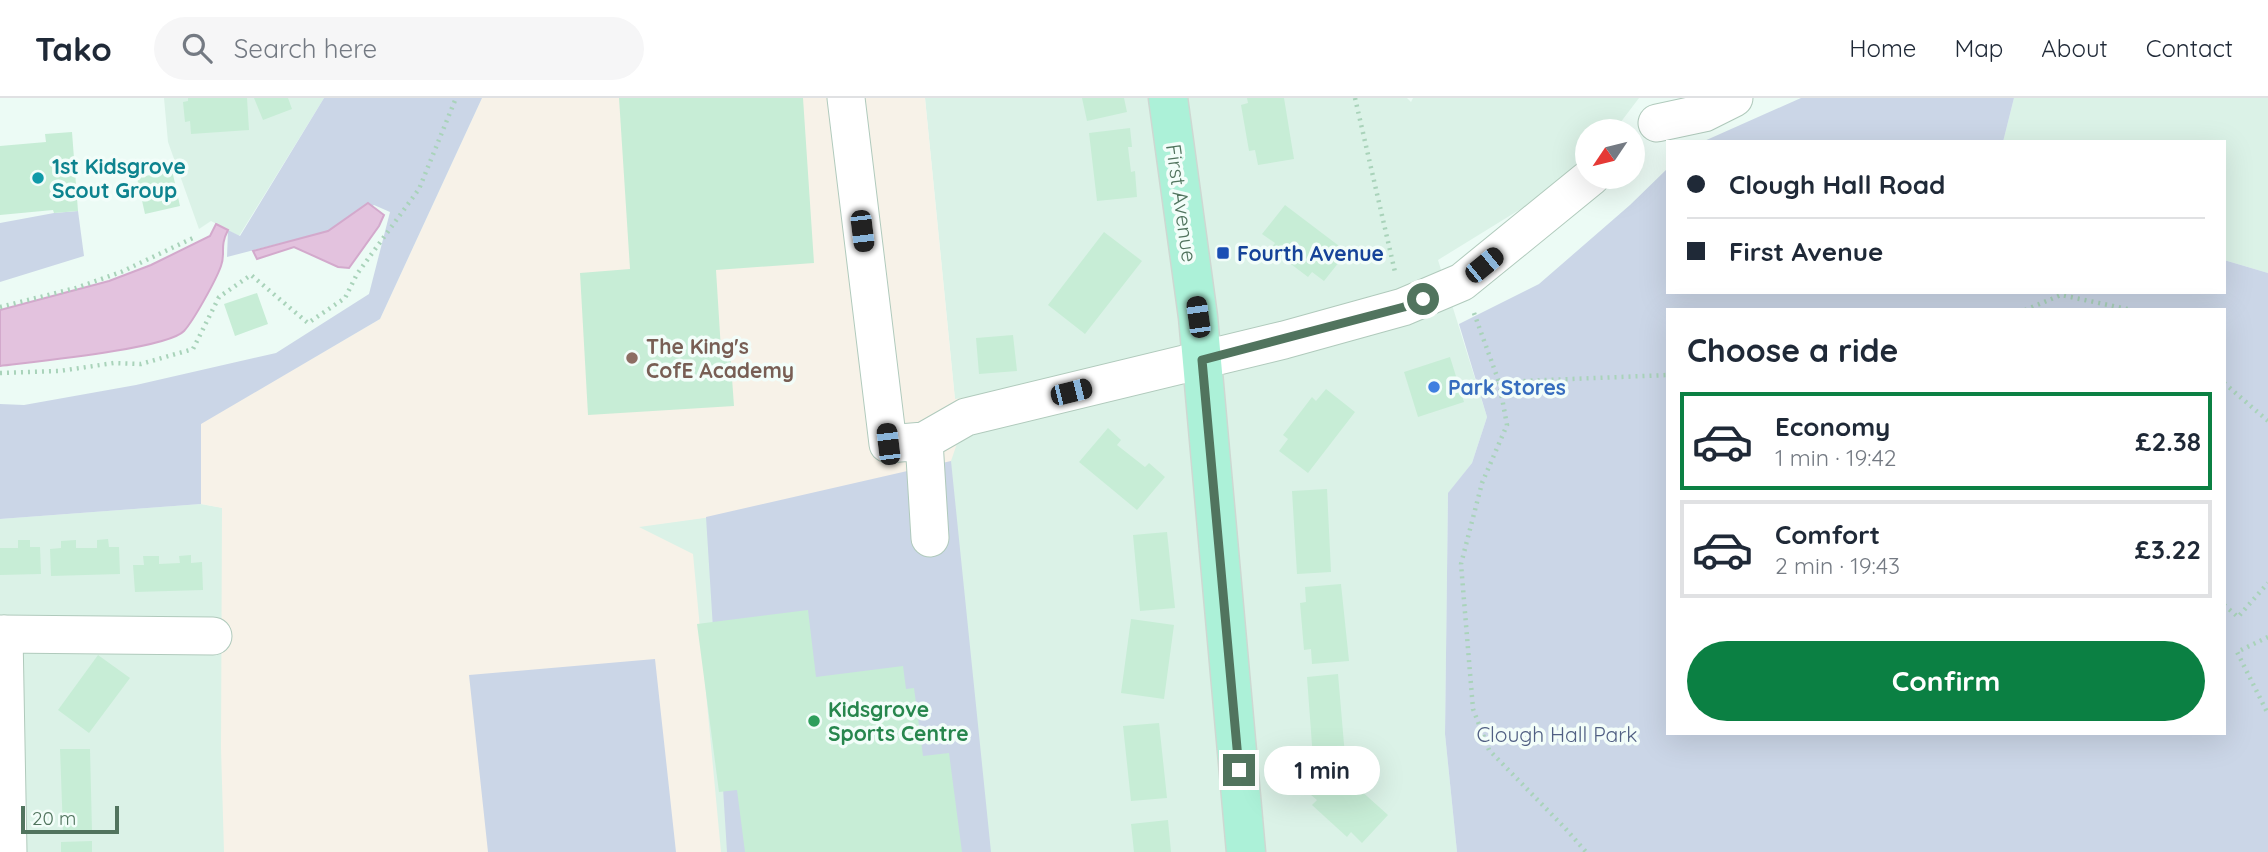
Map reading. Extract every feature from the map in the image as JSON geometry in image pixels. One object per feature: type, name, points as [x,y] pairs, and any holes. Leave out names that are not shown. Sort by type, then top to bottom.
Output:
[{"type":"main road","name":"First Avenue","points":[[1168,98],[1198,317],[1246,852]]},
{"type":"street","points":[[846,98],[888,444],[924,441],[966,417],[1202,360],[1404,307],[1462,282],[1576,189]]},
{"type":"street","points":[[1654,121],[1703,113],[1734,98]]},
{"type":"street","points":[[924,441],[930,538]]},
{"type":"street","points":[[8,852],[2,634],[213,636]]},
{"type":"path","points":[[0,373],[59,371],[114,363],[141,364],[193,349],[219,297],[251,275],[308,323],[345,298],[357,274],[419,189],[456,98]]},
{"type":"path","points":[[1355,98],[1404,307]]},
{"type":"path","points":[[0,307],[76,288],[193,238]]},
{"type":"path","points":[[1462,282],[1499,382],[1507,425],[1482,483],[1461,564],[1473,709],[1489,750],[1586,852]]},
{"type":"path","points":[[2030,308],[2061,295],[2123,308]]},
{"type":"path","points":[[1499,382],[1666,375]]},
{"type":"path","points":[[2226,385],[2268,421]]},
{"type":"path","points":[[2226,607],[2238,617],[2268,583]]},
{"type":"path","points":[[2268,637],[2237,652],[2268,714]]},
{"type":"shaded area","points":[[164,98],[324,98],[239,236],[211,221],[199,229],[168,142]]},
{"type":"shaded area","name":"The King's CofE Academy","points":[[482,98],[925,98],[955,399],[968,397],[966,417],[951,461],[944,469],[856,497],[639,527],[693,554],[721,852],[224,852],[221,748],[222,508],[201,504],[200,424],[380,319]]},
{"type":"shaded area","points":[[925,98],[1407,98],[1411,102],[1413,98],[1639,98],[1623,119],[1575,119],[1575,165],[1532,202],[1438,260],[1487,417],[1472,463],[1448,494],[1445,734],[1457,852],[0,852],[0,519],[201,504],[463,550],[856,497],[955,400]]},
{"type":"shaded area","points":[[2014,98],[2268,98],[2268,273],[2226,261],[2226,140],[2004,140]]},
{"type":"shaded area","points":[[368,203],[384,215],[349,268],[338,267],[294,247],[257,259],[253,251],[328,231]]},
{"type":"shaded area","points":[[216,224],[228,230],[221,266],[215,281],[184,331],[172,338],[126,349],[0,366],[0,310],[109,281],[151,265],[210,236]]},
{"type":"green space","points":[[324,98],[482,98],[380,319],[201,424],[201,504],[0,519],[0,404],[24,405],[136,385],[276,353],[369,294],[390,212],[374,205],[328,231],[227,257],[228,230],[240,236]]},
{"type":"green space","points":[[1801,98],[2014,98],[2004,140],[1706,140]]},
{"type":"green space","name":"Clough Hall Park","points":[[1666,170],[1666,294],[2226,294],[2226,261],[2268,273],[2268,852],[1457,852],[1445,734],[1448,493],[1472,463],[1487,417],[1459,324],[1539,284]]},
{"type":"green space","points":[[78,211],[84,256],[0,282],[0,223]]},
{"type":"green space","points":[[951,461],[991,852],[727,852],[706,517]]},
{"type":"green space","points":[[655,659],[676,852],[488,852],[469,675]]},
{"type":"building","points":[[188,98],[247,98],[249,130],[191,134],[190,121],[185,122],[183,102],[188,101]]},
{"type":"building","points":[[254,98],[288,98],[292,109],[263,120]]},
{"type":"building","points":[[619,98],[803,98],[814,263],[716,270],[721,350],[730,350],[734,406],[588,415],[580,273],[630,269]]},
{"type":"building","points":[[1082,98],[1124,98],[1127,112],[1087,121]]},
{"type":"building","points":[[1247,98],[1284,98],[1294,159],[1258,165],[1255,150],[1249,151],[1241,105],[1248,103]]},
{"type":"building","points":[[1130,128],[1132,147],[1128,147],[1131,172],[1135,171],[1137,197],[1097,201],[1089,133]]},
{"type":"building","name":"1st Kidsgrove Scout Group","points":[[72,132],[78,211],[54,213],[53,210],[0,215],[0,146],[46,142],[45,134]]},
{"type":"building","points":[[172,170],[180,206],[145,214],[137,178]]},
{"type":"building","points":[[1285,205],[1347,252],[1324,281],[1312,272],[1308,277],[1271,249],[1275,243],[1262,234]]},
{"type":"building","points":[[1104,232],[1142,261],[1085,334],[1048,305]]},
{"type":"building","points":[[257,293],[268,324],[235,336],[224,304]]},
{"type":"building","points":[[1013,335],[1017,371],[979,374],[976,338]]},
{"type":"building","name":"Park Stores","points":[[1450,357],[1464,402],[1418,417],[1404,372]]},
{"type":"building","points":[[1326,389],[1355,412],[1308,473],[1279,451],[1288,439],[1283,435],[1312,397],[1316,401]]},
{"type":"building","points":[[1108,428],[1121,440],[1117,445],[1145,467],[1149,463],[1165,477],[1137,510],[1079,462]]},
{"type":"building","points":[[1327,489],[1331,572],[1297,574],[1292,491]]},
{"type":"building","points":[[1167,532],[1175,608],[1140,611],[1133,535]]},
{"type":"building","points":[[108,539],[109,547],[119,547],[120,574],[51,576],[50,549],[61,548],[61,541],[76,540],[76,548],[97,548],[97,540]]},
{"type":"building","points":[[18,540],[30,540],[30,547],[40,547],[41,574],[0,575],[0,548],[18,548]]},
{"type":"building","points":[[191,555],[191,563],[202,562],[203,590],[135,592],[133,565],[144,565],[143,556],[159,556],[159,564],[180,563],[179,556]]},
{"type":"building","points":[[1341,584],[1349,661],[1312,664],[1311,649],[1304,650],[1300,603],[1306,602],[1305,587]]},
{"type":"building","name":"Kidsgrove Sports Centre","points":[[808,610],[816,677],[903,666],[906,689],[914,688],[923,756],[949,753],[962,852],[745,852],[737,790],[719,792],[697,624]]},
{"type":"building","points":[[1131,619],[1174,625],[1164,699],[1121,693]]},
{"type":"building","points":[[98,655],[130,678],[89,733],[58,710]]},
{"type":"building","points":[[1338,674],[1345,756],[1313,759],[1307,677]]},
{"type":"building","points":[[1159,723],[1167,798],[1131,801],[1123,726]]},
{"type":"building","points":[[60,749],[90,749],[92,831],[63,831]]},
{"type":"building","points":[[1330,763],[1388,815],[1362,843],[1351,832],[1347,837],[1312,805],[1317,800],[1305,790]]},
{"type":"building","points":[[1168,820],[1171,852],[1134,852],[1131,824]]},
{"type":"building","points":[[92,841],[92,852],[61,852],[61,842]]},
{"type":"place","name":"1st Kidsgrove Scout Group","points":[[38,178]]},
{"type":"place","name":"Fourth Avenue","points":[[1223,253]]},
{"type":"place","name":"The King's CofE Academy","points":[[632,358]]},
{"type":"place","name":"Park Stores","points":[[1434,387]]},
{"type":"place","name":"Kidsgrove Sports Centre","points":[[814,721]]},
{"type":"route","points":[[1239,770],[1202,360],[1404,307],[1423,299]]}]
